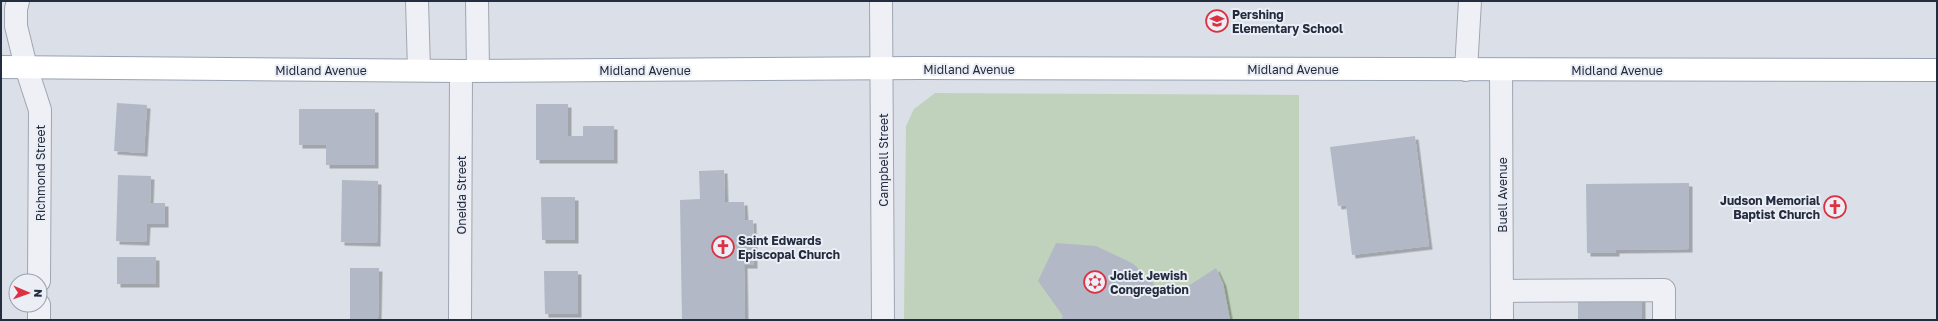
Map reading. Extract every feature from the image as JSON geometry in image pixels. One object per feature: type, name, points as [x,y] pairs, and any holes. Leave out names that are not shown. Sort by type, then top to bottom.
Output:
[{"type":"main road","name":"Midland Avenue","points":[[1,67],[419,70],[882,68],[1937,71]]},
{"type":"street","name":"Richmond Street","points":[[18,1],[16,9],[16,26],[26,67],[40,110],[39,273]]},
{"type":"street","points":[[417,1],[419,70]]},
{"type":"street","name":"Oneida Street","points":[[460,320],[470,70],[477,1]]},
{"type":"street","name":"Campbell Street","points":[[882,1],[883,320]]},
{"type":"street","points":[[1466,70],[1470,1]]},
{"type":"street","name":"Buell Avenue","points":[[1501,70],[1502,320]]},
{"type":"street","points":[[1502,290],[1664,290],[1664,320]]},
{"type":"green space","points":[[935,93],[1299,95],[1299,320],[904,320],[906,126],[914,109]]},
{"type":"building","points":[[117,103],[147,105],[144,153],[114,151]]},
{"type":"building","points":[[536,104],[568,104],[568,136],[583,136],[583,126],[614,126],[614,160],[536,160]]},
{"type":"building","points":[[299,109],[375,109],[375,165],[326,165],[326,145],[299,145]]},
{"type":"building","points":[[1415,136],[1429,246],[1352,255],[1346,205],[1338,206],[1330,147]]},
{"type":"building","name":"Saint Edwards Episcopal Church","points":[[724,170],[725,202],[744,202],[745,220],[753,220],[754,265],[744,265],[745,320],[682,320],[680,200],[700,199],[699,171]]},
{"type":"building","points":[[118,175],[151,176],[150,203],[165,203],[165,224],[147,224],[146,242],[116,241]]},
{"type":"building","points":[[342,180],[378,181],[377,243],[341,242]]},
{"type":"building","points":[[1689,183],[1689,249],[1616,250],[1616,253],[1587,253],[1586,184]]},
{"type":"building","points":[[541,197],[575,197],[575,240],[542,240]]},
{"type":"building","name":"Joliet Jewish Congregation","points":[[1056,243],[1096,246],[1132,263],[1160,290],[1176,294],[1216,268],[1223,283],[1230,320],[1061,320],[1063,316],[1038,281]]},
{"type":"building","points":[[117,257],[156,257],[156,284],[117,284]]},
{"type":"building","points":[[350,268],[379,268],[378,319],[350,319]]},
{"type":"building","points":[[544,271],[578,271],[578,314],[545,314]]},
{"type":"building","points":[[1578,298],[1642,298],[1642,320],[1578,320]]},
{"type":"place","name":"Pershing Elementary School","points":[[1217,21]]},
{"type":"place","name":"Judson Memorial Baptist Church","points":[[1835,207]]},
{"type":"place","name":"Saint Edwards Episcopal Church","points":[[723,247]]},
{"type":"place","name":"Joliet Jewish Congregation","points":[[1095,282]]}]
